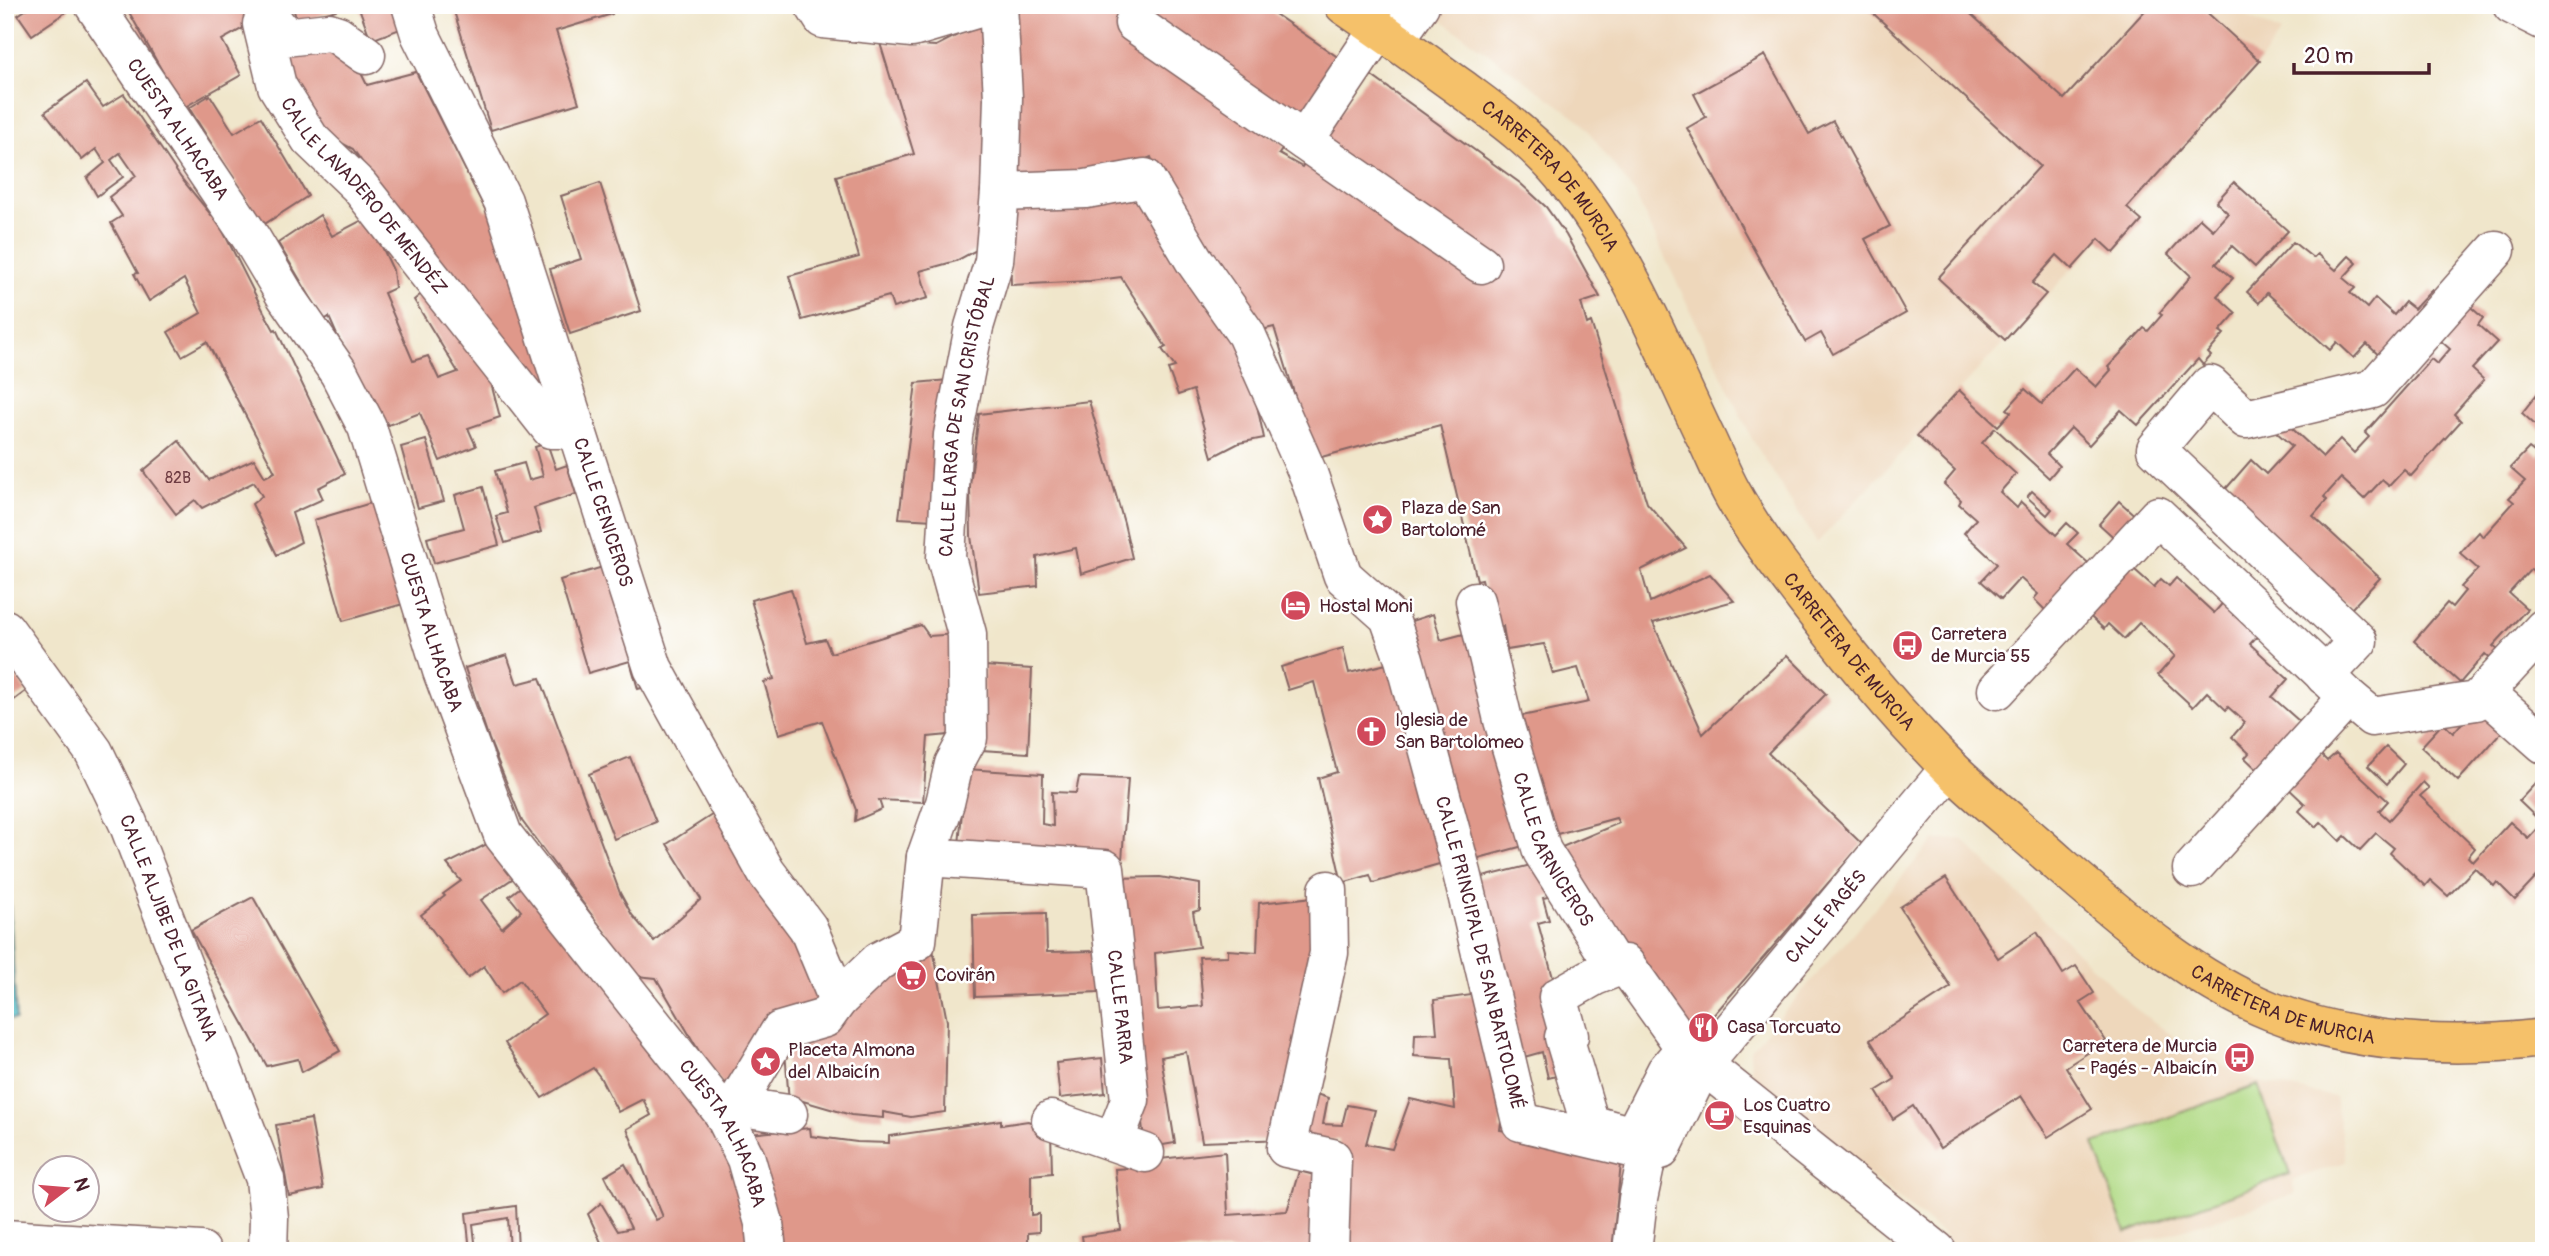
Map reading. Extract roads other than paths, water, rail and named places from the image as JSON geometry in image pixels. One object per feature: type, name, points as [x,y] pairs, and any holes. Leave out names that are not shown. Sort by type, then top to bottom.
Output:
[{"type":"main road","name":"CARRETERA DE MURCIA","points":[[1344,5],[1379,41],[1518,130],[1559,171],[1593,215],[1626,271],[1731,492],[1764,544],[1835,638],[1950,768],[2100,899],[2177,958],[2225,988],[2267,1009],[2343,1033],[2381,1039],[2460,1044],[2544,1038]]},
{"type":"street","name":"CUESTA ALHACABA","points":[[94,5],[251,238],[285,295],[340,373],[367,427],[442,671],[503,835],[729,1109],[764,1223],[767,1251]]},
{"type":"street","name":"CALLE CENICEROS","points":[[411,5],[420,34],[503,201],[653,668],[766,872],[808,928],[838,1000]]},
{"type":"street","points":[[814,5],[823,19],[912,28],[989,5]]},
{"type":"street","name":"CALLE LARGA DE SAN CRISTÓBAL","points":[[729,1109],[779,1031],[825,1018],[838,1000],[879,961],[917,941],[926,856],[945,803],[954,764],[968,738],[967,634],[946,558],[953,435],[974,327],[994,261],[1000,192],[1003,98],[998,5]]},
{"type":"street","points":[[1304,141],[1379,41],[1420,5]]},
{"type":"street","points":[[2512,5],[2544,21]]},
{"type":"street","name":"CALLE LAVADERO DE MENDÉZ","points":[[366,55],[338,35],[329,32],[285,37],[271,19],[262,24],[276,86],[310,139],[359,186],[551,429],[576,429]]},
{"type":"street","points":[[1134,23],[1481,264]]},
{"type":"street","name":"CALLE PRINCIPAL DE SAN BARTOLOMÉ","points":[[1000,192],[1086,190],[1145,178],[1194,260],[1246,334],[1308,477],[1343,576],[1388,617],[1404,659],[1462,873],[1521,1122],[1648,1152]]},
{"type":"street","points":[[2192,869],[2337,686],[2358,641],[2156,449],[2210,385],[2246,419],[2373,389],[2496,250]]},
{"type":"street","points":[[1997,690],[2158,516],[2372,717],[2476,701],[2544,628]]},
{"type":"street","name":"CALLE CARNICEROS","points":[[1475,601],[1503,720],[1542,851],[1616,968]]},
{"type":"street","name":"CALLE ALJIBE DE LA GITANA","points":[[5,629],[94,752],[128,823],[265,1179],[269,1219],[268,1251]]},
{"type":"street","points":[[2484,692],[2544,744]]},
{"type":"street","name":"CALLE PAGÉS","points":[[1632,1251],[1638,1199],[1648,1152],[1642,1137],[1675,1072],[1702,1066],[1950,768]]},
{"type":"street","name":"CALLE PARRA","points":[[926,856],[1105,869],[1130,1100],[1129,1147],[1051,1120]]},
{"type":"street","points":[[1328,890],[1329,953],[1286,1148],[1332,1158],[1329,1251]]},
{"type":"street","points":[[1702,1066],[1716,1074],[1937,1251]]},
{"type":"street","points":[[729,1109],[789,1114]]},
{"type":"street","points":[[5,1239],[201,1251]]},
{"type":"water","points":[[5,870],[8,870],[16,1019],[5,1020]]},
{"type":"place","name":"Plaza de San Bartolomé","points":[[1378,519]]},
{"type":"place","name":"Hostal Moni","points":[[1296,606]]},
{"type":"place","name":"Carretera de Murcia 55","points":[[1908,645]]},
{"type":"place","name":"Iglesia de San Bartolomeo","points":[[1372,731]]},
{"type":"place","name":"Covirán","points":[[912,975]]},
{"type":"place","name":"Casa Torcuato","points":[[1704,1027]]},
{"type":"place","name":"Carretera de Murcia - Pagés - Albaicín","points":[[2240,1057]]},
{"type":"place","name":"Placeta Almona del Albaicín","points":[[765,1061]]},
{"type":"place","name":"Los Cuatro Esquinas","points":[[1720,1116]]}]
